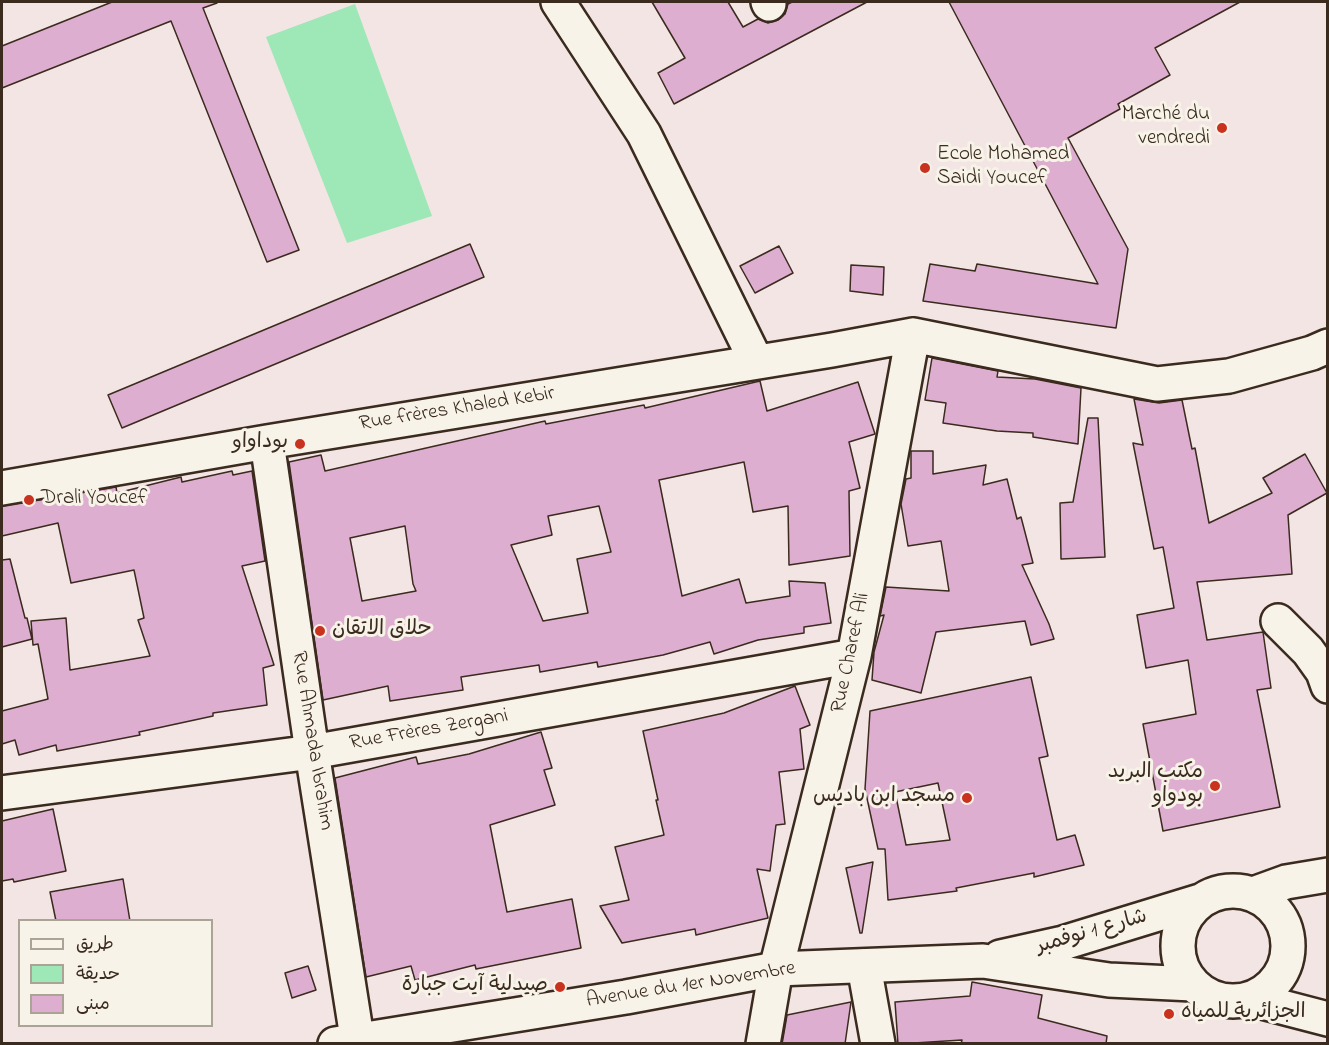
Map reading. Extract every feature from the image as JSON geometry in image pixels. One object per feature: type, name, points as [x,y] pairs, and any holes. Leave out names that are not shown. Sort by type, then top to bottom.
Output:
[{"type":"street","points":[[558,2],[644,135],[756,362]]},
{"type":"street","points":[[913,335],[1157,384],[1229,376],[1312,353],[1328,346]]},
{"type":"street","name":"Rue frères Khaled Kebir","points":[[2,488],[913,335]]},
{"type":"street","name":"Rue Charef Ali","points":[[763,1044],[776,969],[854,656],[913,335]]},
{"type":"street","name":"Rue Ahmada Ibrahim","points":[[267,442],[312,752],[350,1042]]},
{"type":"street","points":[[1278,621],[1308,651],[1323,672],[1328,686]]},
{"type":"street","name":"Rue Frères Zergani","points":[[2,793],[312,752],[854,656]]},
{"type":"street","points":[[1253,894],[1286,882],[1328,875]]},
{"type":"street","points":[[1284,923],[1308,896],[1328,880]]},
{"type":"street","points":[[1240,891],[1253,894],[1266,900],[1277,911],[1284,923],[1289,938],[1289,953],[1285,968],[1271,987],[1251,999],[1235,1002],[1220,1000],[1205,994],[1193,984],[1184,971],[1178,956],[1178,941],[1182,926],[1189,912],[1200,901],[1212,894],[1240,891]]},
{"type":"street","name":"شارع 1 نوفمبر","points":[[983,961],[1063,943],[1200,901]]},
{"type":"street","name":"Avenue du 1er Novembre","points":[[350,1042],[626,997],[776,969],[983,961],[1109,980],[1193,984]]},
{"type":"street","points":[[864,966],[878,1044]]},
{"type":"street","points":[[1285,968],[1297,991],[1327,1019]]},
{"type":"street","points":[[1251,999],[1327,1019]]},
{"type":"green space","points":[[355,4],[432,216],[347,243],[266,37]]},
{"type":"building","points":[[112,2],[217,3],[203,8],[299,250],[267,262],[171,21],[2,88],[2,46]]},
{"type":"building","points":[[652,2],[728,2],[743,27],[758,19],[768,23],[778,20],[785,14],[788,4],[792,2],[867,2],[674,104],[658,73],[685,58]]},
{"type":"building","points":[[949,2],[1240,2],[1155,48],[1170,75],[1118,104],[1120,109],[1068,138],[1128,249],[1116,328],[923,301],[930,264],[975,271],[977,264],[1098,284]]},
{"type":"building","points":[[470,244],[484,277],[122,428],[108,395]]},
{"type":"building","points":[[779,246],[793,273],[755,293],[740,266]]},
{"type":"building","points":[[851,265],[884,267],[883,295],[850,291]]},
{"type":"building","points":[[932,358],[998,371],[997,377],[1035,379],[1081,388],[1078,444],[1033,437],[1033,433],[997,431],[943,423],[946,403],[925,400]]},
{"type":"building","points":[[760,381],[767,411],[858,382],[875,434],[849,442],[860,488],[849,491],[850,556],[789,565],[788,506],[753,512],[744,462],[659,480],[682,596],[739,579],[746,603],[790,596],[789,581],[825,583],[831,623],[804,627],[804,633],[758,640],[714,654],[710,642],[663,655],[598,667],[597,662],[540,672],[539,665],[461,677],[463,690],[390,701],[388,686],[323,700],[289,462],[321,455],[325,471],[545,421],[546,424],[644,405],[645,408]],"holes":[[[599,506],[611,552],[577,559],[588,613],[543,621],[511,545],[552,535],[548,516]],[[405,526],[416,591],[362,601],[350,538]]]},
{"type":"building","points":[[1134,399],[1159,403],[1182,400],[1192,449],[1195,448],[1209,523],[1272,493],[1263,478],[1305,454],[1327,493],[1288,515],[1292,574],[1197,582],[1207,640],[1263,632],[1271,688],[1257,690],[1280,807],[1163,831],[1143,724],[1196,714],[1188,660],[1146,668],[1137,615],[1174,608],[1163,547],[1154,549],[1133,443],[1143,445]]},
{"type":"building","points":[[1088,418],[1098,418],[1105,557],[1061,559],[1060,503],[1073,502]]},
{"type":"building","points":[[911,451],[933,451],[933,474],[986,465],[983,485],[1007,479],[1017,519],[1021,517],[1033,563],[1022,565],[1054,639],[1031,645],[1025,621],[936,632],[921,693],[872,680],[874,652],[884,615],[880,616],[886,587],[949,591],[941,541],[908,546],[901,504],[906,479],[911,478]]},
{"type":"building","points":[[232,471],[233,475],[252,471],[265,561],[242,566],[274,665],[263,668],[267,705],[213,713],[213,716],[139,732],[140,735],[57,751],[56,745],[19,755],[15,740],[2,744],[2,711],[48,699],[38,644],[33,645],[31,621],[66,618],[70,670],[150,656],[138,620],[144,618],[134,570],[71,583],[58,523],[2,536],[2,506],[116,487],[117,493],[181,477],[182,482]]},
{"type":"building","points":[[10,559],[32,639],[2,647],[2,560]]},
{"type":"building","name":"مسجد ابن باديس","points":[[1031,677],[1048,756],[1039,758],[1057,840],[1075,835],[1084,865],[1034,877],[1034,873],[956,888],[957,891],[888,900],[885,849],[878,849],[865,789],[870,711]],"holes":[[[938,783],[950,840],[906,845],[895,792]]]},
{"type":"building","points":[[795,686],[810,725],[800,729],[804,769],[779,772],[785,824],[776,825],[770,871],[757,869],[768,918],[696,935],[695,929],[622,943],[600,906],[629,900],[615,847],[664,835],[643,731],[724,713]]},
{"type":"building","points":[[541,732],[552,768],[544,770],[555,805],[490,825],[507,912],[572,899],[581,948],[476,969],[475,965],[415,980],[411,966],[366,977],[335,778],[416,757],[418,764],[469,754]]},
{"type":"building","points":[[53,809],[66,871],[14,882],[13,879],[2,881],[2,821]]},
{"type":"building","points":[[873,862],[862,933],[860,933],[846,868]]},
{"type":"building","points":[[123,879],[130,919],[56,919],[50,892]]},
{"type":"building","points":[[308,966],[316,990],[292,998],[285,973]]},
{"type":"building","points":[[972,982],[1042,995],[1038,1018],[1107,1036],[1106,1044],[961,1044],[962,1040],[898,1044],[895,1002],[970,996]]},
{"type":"building","points":[[851,1002],[845,1044],[782,1044],[787,1015]]},
{"type":"place","name":"Marché du vendredi","points":[[1222,128]]},
{"type":"place","name":"Ecole Mohamed Saidi Youcef","points":[[925,168]]},
{"type":"place","name":"بوداواو","points":[[300,444]]},
{"type":"place","name":"Drali Youcef","points":[[29,500]]},
{"type":"place","name":"حلاق الاتقان","points":[[320,631]]},
{"type":"place","name":"مكتب البريد بودواو","points":[[1215,786]]},
{"type":"place","name":"مسجد ابن باديس","points":[[967,798]]},
{"type":"place","name":"صيدلية آيت جبارة","points":[[560,987]]},
{"type":"place","name":"الجزائرية للمياه","points":[[1169,1014]]}]
